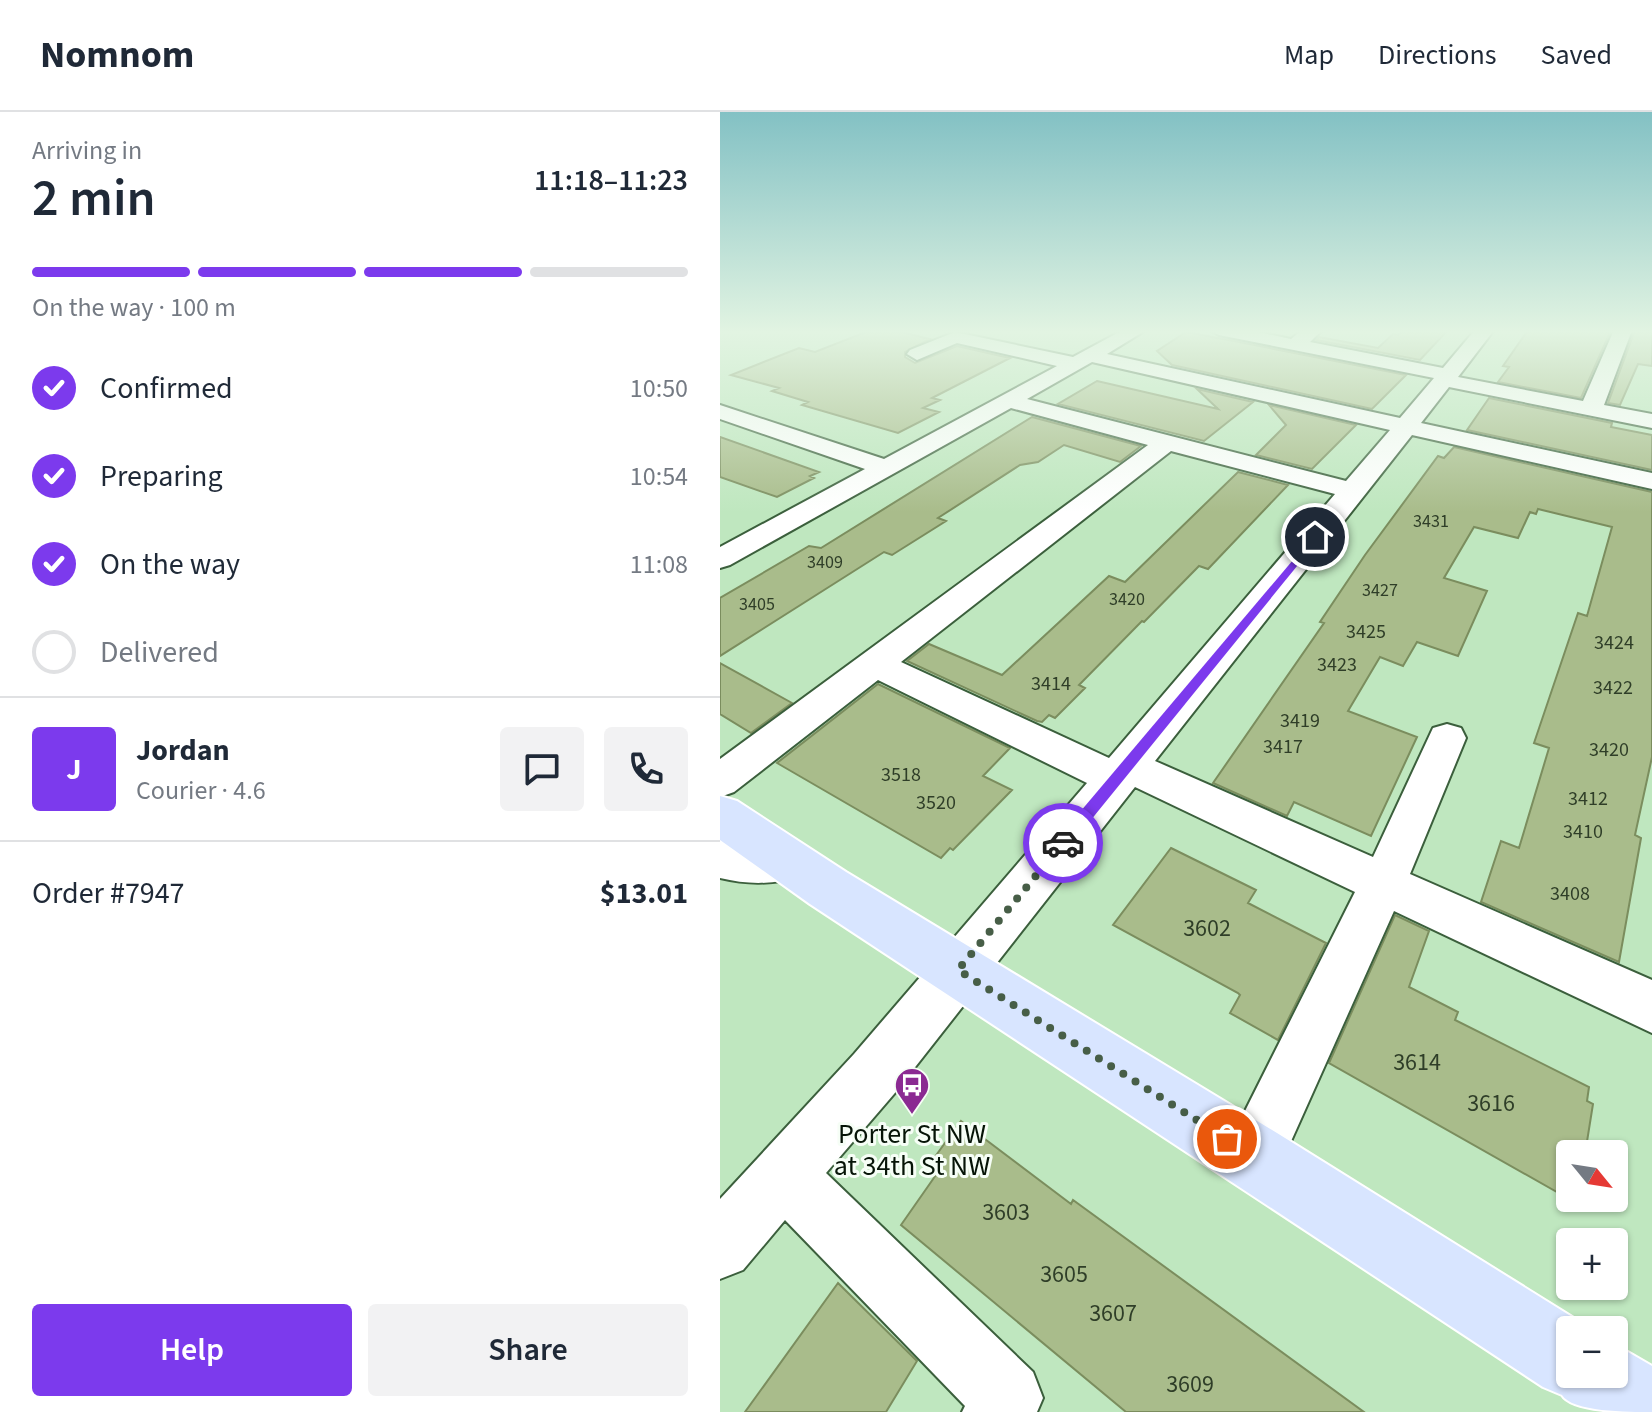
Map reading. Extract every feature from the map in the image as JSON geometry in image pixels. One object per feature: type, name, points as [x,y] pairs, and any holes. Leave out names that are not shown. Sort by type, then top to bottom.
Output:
[{"type":"main road","points":[[720,815],[1556,1351]]},
{"type":"main road","points":[[1614,1388],[1651,1412]]},
{"type":"street","points":[[720,559],[1028,391]]},
{"type":"street","points":[[1234,391],[1652,481]]},
{"type":"street","points":[[720,1247],[874,1074],[1436,391]]},
{"type":"street","points":[[1505,391],[1652,421]]},
{"type":"street","points":[[1591,409],[1598,391]]},
{"type":"street","points":[[1009,401],[1353,491]]},
{"type":"street","points":[[720,412],[887,468]]},
{"type":"street","points":[[720,781],[1167,442]]},
{"type":"street","points":[[720,527],[754,541]]},
{"type":"street","points":[[875,664],[1383,882],[1652,1007]]},
{"type":"street","points":[[1254,1156],[1447,738]]},
{"type":"street","points":[[720,859],[749,865],[788,861]]},
{"type":"street","points":[[785,1176],[1007,1398],[999,1412]]},
{"type":"building","points":[[772,391],[946,391],[932,398],[940,400],[923,408],[939,412],[898,433],[802,405],[808,402]]},
{"type":"building","points":[[1081,391],[1139,391],[1218,409],[1199,391],[1253,402],[1204,441],[1058,404]]},
{"type":"building","points":[[1289,391],[1390,391],[1372,409]]},
{"type":"building","points":[[1543,391],[1584,391],[1581,398]]},
{"type":"building","points":[[1613,391],[1626,391],[1620,405],[1608,403]]},
{"type":"building","points":[[1489,398],[1612,423],[1611,427],[1652,435],[1652,470],[1467,430]]},
{"type":"building","points":[[1269,405],[1356,425],[1312,469],[1256,455],[1286,425]]},
{"type":"building","points":[[1032,417],[1141,446],[1120,462],[1064,445],[1038,462],[1020,465],[938,518],[946,521],[892,555],[884,552],[720,656],[720,598],[809,546],[821,548]]},
{"type":"building","points":[[720,437],[819,472],[810,476],[814,478],[777,497],[720,477]]},
{"type":"building","points":[[1454,447],[1652,492],[1652,757],[1635,835],[1641,838],[1619,962],[1481,902],[1501,841],[1519,848],[1549,748],[1534,743],[1578,613],[1587,616],[1612,527],[1538,509],[1536,514],[1530,512],[1518,538],[1474,527],[1444,578],[1487,591],[1458,656],[1417,642],[1403,666],[1380,657],[1348,711],[1417,737],[1371,836],[1294,802],[1287,816],[1213,783],[1324,623],[1320,622],[1365,555],[1438,456],[1444,458]]},
{"type":"building","points":[[1238,472],[1288,485],[1208,569],[1199,566],[1142,621],[1079,685],[1085,688],[1055,718],[1049,715],[1042,722],[1037,721],[907,661],[929,644],[1002,675],[1109,576],[1125,582]]},
{"type":"building","points":[[720,663],[792,703],[751,733],[720,714]]},
{"type":"building","points":[[878,684],[1010,748],[983,776],[1012,790],[953,850],[950,848],[941,858],[777,763]]},
{"type":"building","points":[[1171,848],[1256,890],[1248,903],[1326,943],[1278,1040],[1230,1013],[1240,995],[1238,993],[1113,925]]},
{"type":"building","points":[[1395,915],[1429,931],[1409,987],[1458,1012],[1455,1020],[1589,1087],[1587,1101],[1593,1104],[1587,1140],[1556,1140],[1556,1192],[1329,1063]]},
{"type":"building","points":[[961,1121],[1071,1204],[1073,1200],[1364,1412],[1126,1412],[901,1225],[938,1172],[929,1165]]},
{"type":"building","points":[[838,1283],[917,1361],[886,1412],[745,1412]]},
{"type":"way so far","points":[[1063,843],[958,970],[1227,1139]]},
{"type":"place","name":"Porter St NW at 34th St NW","points":[[912,1116]]},
{"type":"route","points":[[1063,843],[1315,537]]}]
